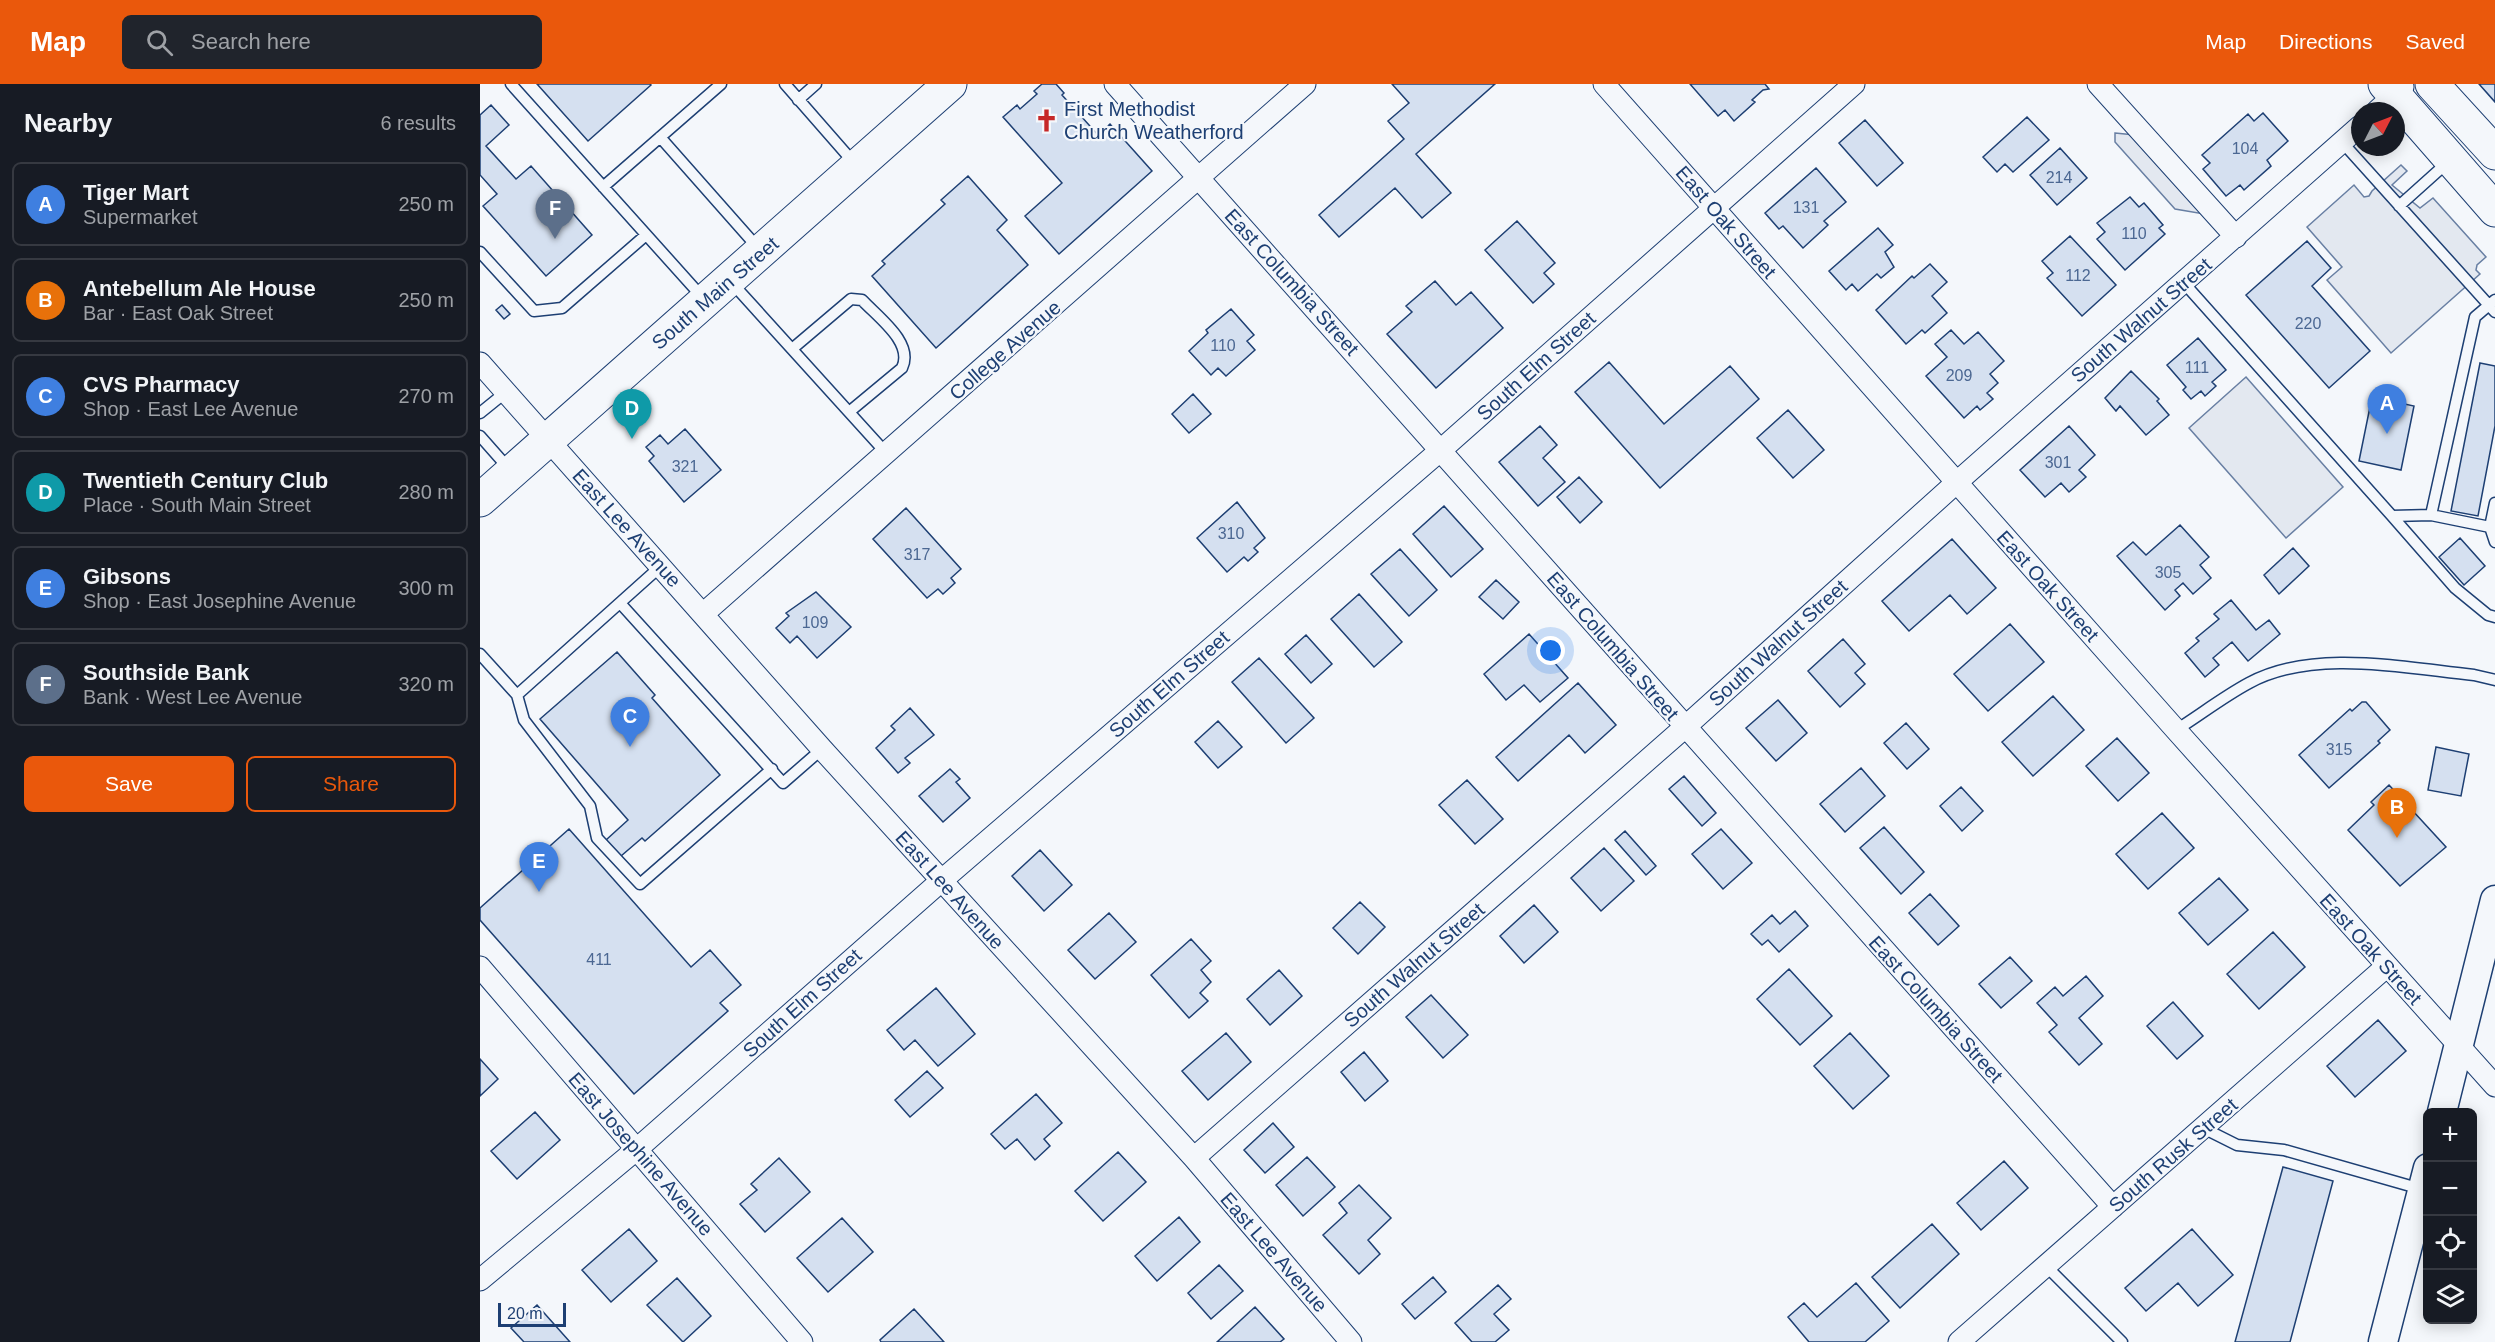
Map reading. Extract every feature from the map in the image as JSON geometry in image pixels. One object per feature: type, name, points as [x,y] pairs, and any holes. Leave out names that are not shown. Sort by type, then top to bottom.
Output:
[{"type":"main road","name":"South Main Street","points":[[480,500],[950,84]]},
{"type":"main road","points":[[2432,84],[2495,153]]},
{"type":"main road","points":[[2390,93],[2495,210]]},
{"type":"street","name":"East Columbia Street","points":[[1115,84],[1442,449],[1684,728],[2113,1207]]},
{"type":"street","name":"College Avenue","points":[[703,614],[1305,84]]},
{"type":"street","name":"East Oak Street","points":[[1604,84],[1956,483],[2495,1086]]},
{"type":"street","name":"South Elm Street","points":[[480,1280],[637,1149],[941,881],[1442,449],[1854,84]]},
{"type":"street","points":[[2098,84],[2236,237]]},
{"type":"street","name":"South Walnut Street","points":[[1194,1158],[1684,728],[1956,483],[2351,134]]},
{"type":"street","name":"East Lee Avenue","points":[[480,363],[822,749],[1194,1158],[1351,1342]]},
{"type":"street","points":[[2443,1108],[2495,900]]},
{"type":"street","name":"South Rusk Street","points":[[1959,1342],[2386,966]]},
{"type":"street","name":"East Josephine Avenue","points":[[480,967],[802,1342]]},
{"type":"street","points":[[2383,1342],[2423,1187]]},
{"type":"lane","points":[[511,84],[646,235],[792,349],[887,454]]},
{"type":"lane","points":[[603,187],[721,84]]},
{"type":"lane","points":[[785,84],[857,166]]},
{"type":"lane","points":[[798,100],[816,84]]},
{"type":"lane","points":[[660,137],[761,252]]},
{"type":"lane","points":[[2342,142],[2493,306],[2475,317],[2431,515]]},
{"type":"lane","points":[[2399,206],[2450,159]]},
{"type":"lane","points":[[480,252],[534,311],[562,308],[646,235]]},
{"type":"lane","points":[[2184,283],[2455,588],[2488,615],[2495,617]]},
{"type":"lane","points":[[792,349],[851,299],[862,300],[904,346],[907,358],[902,368],[849,412]]},
{"type":"lane","points":[[480,413],[506,392]]},
{"type":"lane","points":[[480,436],[512,472]]},
{"type":"lane","points":[[2495,503],[2490,527],[2495,542]]},
{"type":"lane","points":[[2392,516],[2431,515],[2490,527]]},
{"type":"lane","points":[[518,695],[661,566]]},
{"type":"lane","points":[[620,603],[783,783],[822,749]]},
{"type":"lane","points":[[480,654],[518,695],[524,720],[590,806],[597,838],[640,884],[772,769]]},
{"type":"lane","points":[[2176,730],[2250,682],[2301,666],[2344,662],[2474,675],[2495,680]]},
{"type":"lane","points":[[2204,1128],[2237,1145],[2284,1150],[2423,1179]]},
{"type":"lane","points":[[2046,1266],[2122,1342]]},
{"type":"shaded area","points":[[2115,133],[2135,135],[2204,214],[2175,209],[2115,142]]},
{"type":"shaded area","points":[[2401,165],[2407,171],[2392,185],[2420,208],[2433,198],[2486,257],[2477,265],[2476,270],[2480,274],[2391,353],[2327,280],[2342,267],[2307,227],[2354,185],[2364,197],[2369,196]]},
{"type":"shaded area","points":[[2246,377],[2343,487],[2286,538],[2189,428]]},
{"type":"building","points":[[537,84],[650,84],[651,85],[588,141]]},
{"type":"building","points":[[1042,84],[1056,84],[1064,93],[1062,95],[1098,135],[1110,124],[1152,171],[1059,254],[1025,216],[1062,183],[1003,117],[1017,105],[1020,109],[1037,94],[1034,91]]},
{"type":"building","points":[[1392,84],[1495,84],[1416,154],[1451,193],[1422,218],[1395,188],[1339,237],[1319,215],[1404,139],[1388,121],[1409,103]]},
{"type":"building","points":[[1690,84],[1765,84],[1769,89],[1763,90],[1752,100],[1755,102],[1734,121],[1725,110],[1718,116]]},
{"type":"building","points":[[2479,84],[2495,84],[2495,102]]},
{"type":"building","points":[[491,105],[509,125],[486,146],[516,179],[531,166],[592,235],[546,276],[483,206],[497,194],[480,175],[480,115]]},
{"type":"building","points":[[2263,113],[2288,141],[2267,160],[2271,166],[2244,190],[2240,185],[2226,196],[2203,169],[2210,163],[2202,155],[2248,114],[2254,121]]},
{"type":"building","points":[[2027,117],[2049,140],[2013,172],[2005,164],[1997,172],[1983,157]]},
{"type":"building","points":[[1865,120],[1903,163],[1877,186],[1839,143]]},
{"type":"building","points":[[2060,148],[2087,178],[2057,205],[2030,175]]},
{"type":"building","points":[[1816,168],[1846,202],[1824,221],[1828,225],[1803,248],[1783,226],[1779,229],[1765,213]]},
{"type":"building","points":[[968,176],[1007,220],[997,230],[1028,265],[936,348],[872,276],[885,264],[882,261],[945,204],[941,200]]},
{"type":"building","points":[[2130,197],[2139,207],[2144,203],[2163,225],[2159,228],[2165,234],[2125,270],[2097,239],[2105,232],[2097,223]]},
{"type":"building","points":[[1517,221],[1555,263],[1544,273],[1554,284],[1533,303],[1485,250]]},
{"type":"building","points":[[1878,228],[1893,245],[1885,252],[1894,267],[1881,278],[1877,274],[1858,291],[1852,284],[1846,290],[1829,271]]},
{"type":"building","points":[[2070,236],[2116,285],[2082,316],[2047,278],[2053,273],[2042,261]]},
{"type":"building","points":[[2307,241],[2331,268],[2312,286],[2370,351],[2329,388],[2246,295]]},
{"type":"building","points":[[1930,264],[1947,282],[1932,296],[1947,313],[1925,333],[1922,330],[1906,344],[1876,310],[1912,276],[1914,278]]},
{"type":"building","points":[[1435,281],[1456,305],[1471,292],[1503,328],[1436,388],[1387,334],[1412,312],[1406,306]]},
{"type":"building","points":[[502,305],[510,314],[504,319],[496,310]]},
{"type":"building","points":[[1231,309],[1254,335],[1247,341],[1255,350],[1226,376],[1218,368],[1211,375],[1189,351],[1208,333],[1206,330]]},
{"type":"building","points":[[1951,330],[1964,344],[1978,332],[2004,361],[1990,374],[1998,383],[1987,393],[1993,399],[1980,410],[1977,406],[1964,418],[1926,376],[1947,357],[1935,344]]},
{"type":"building","points":[[2198,338],[2226,370],[2212,382],[2216,386],[2205,396],[2201,391],[2191,399],[2183,390],[2186,387],[2167,365]]},
{"type":"building","points":[[1609,362],[1664,424],[1730,366],[1759,399],[1660,488],[1575,392]]},
{"type":"building","points":[[2480,363],[2495,366],[2495,426],[2478,516],[2451,511]]},
{"type":"building","points":[[2131,371],[2159,399],[2157,401],[2169,415],[2146,435],[2120,406],[2116,411],[2105,398]]},
{"type":"building","points":[[1193,394],[1211,414],[1189,433],[1172,414]]},
{"type":"building","points":[[2372,397],[2414,406],[2401,470],[2359,461]]},
{"type":"building","points":[[1788,410],[1824,450],[1793,478],[1757,438]]},
{"type":"building","points":[[1540,426],[1557,445],[1543,458],[1565,482],[1538,506],[1499,462]]},
{"type":"building","points":[[2069,426],[2095,455],[2079,470],[2086,477],[2069,492],[2061,483],[2045,497],[2020,470]]},
{"type":"building","points":[[685,429],[721,470],[684,502],[649,461],[654,456],[646,447],[660,435],[668,444]]},
{"type":"building","points":[[1579,477],[1602,502],[1580,523],[1557,497]]},
{"type":"building","points":[[1237,502],[1265,538],[1254,548],[1258,552],[1248,561],[1244,557],[1227,572],[1197,538]]},
{"type":"building","points":[[1444,506],[1483,549],[1451,577],[1413,534]]},
{"type":"building","points":[[906,508],[961,569],[951,578],[955,583],[943,594],[938,589],[927,598],[873,539]]},
{"type":"building","points":[[2180,525],[2209,557],[2200,565],[2211,578],[2193,594],[2183,583],[2175,590],[2180,596],[2165,610],[2117,556],[2133,542],[2146,555]]},
{"type":"building","points":[[2460,538],[2485,566],[2464,585],[2439,557]]},
{"type":"building","points":[[1952,539],[1996,588],[1967,614],[1950,595],[1909,631],[1882,601]]},
{"type":"building","points":[[2293,548],[2309,566],[2279,594],[2264,575]]},
{"type":"building","points":[[1400,549],[1437,590],[1409,616],[1371,574]]},
{"type":"building","points":[[1496,580],[1519,602],[1503,619],[1479,597]]},
{"type":"building","points":[[816,592],[851,627],[817,658],[797,636],[790,643],[776,628],[789,616],[786,613]]},
{"type":"building","points":[[1359,594],[1402,642],[1374,667],[1331,619]]},
{"type":"building","points":[[2231,600],[2256,630],[2269,620],[2280,634],[2248,661],[2232,642],[2213,658],[2219,665],[2205,677],[2185,653],[2199,641],[2196,638],[2219,619],[2214,614]]},
{"type":"building","points":[[2010,624],[2044,662],[1988,711],[1954,674]]},
{"type":"building","points":[[1529,634],[1568,678],[1540,702],[1524,685],[1506,700],[1484,674]]},
{"type":"building","points":[[1306,635],[1332,664],[1311,683],[1285,654]]},
{"type":"building","points":[[1843,639],[1865,664],[1855,673],[1865,684],[1840,707],[1808,671]]},
{"type":"building","points":[[617,652],[655,695],[652,698],[720,775],[645,841],[642,838],[621,856],[606,840],[628,820],[540,719]]},
{"type":"building","points":[[1259,658],[1314,718],[1286,743],[1232,682]]},
{"type":"building","points":[[1578,683],[1616,725],[1585,753],[1569,735],[1518,781],[1496,757]]},
{"type":"building","points":[[2053,696],[2084,730],[2033,776],[2002,742]]},
{"type":"building","points":[[1778,700],[1807,733],[1776,761],[1746,728]]},
{"type":"building","points":[[2362,702],[2366,702],[2390,730],[2378,741],[2380,743],[2329,788],[2299,755],[2350,709],[2352,711]]},
{"type":"building","points":[[910,708],[934,735],[905,758],[910,763],[898,773],[876,748],[895,730],[891,726]]},
{"type":"building","points":[[1218,721],[1242,747],[1218,768],[1195,742]]},
{"type":"building","points":[[1906,723],[1929,749],[1907,769],[1884,743]]},
{"type":"building","points":[[2117,738],[2149,773],[2118,801],[2086,766]]},
{"type":"building","points":[[2436,747],[2469,754],[2461,796],[2428,790]]},
{"type":"building","points":[[1861,768],[1885,796],[1845,832],[1820,804]]},
{"type":"building","points":[[950,769],[960,779],[956,782],[970,798],[943,822],[919,796]]},
{"type":"building","points":[[1684,776],[1716,813],[1702,826],[1669,789]]},
{"type":"building","points":[[1467,780],[1503,819],[1475,844],[1439,805]]},
{"type":"building","points":[[2389,785],[2446,847],[2400,886],[2348,830],[2374,805],[2371,802]]},
{"type":"building","points":[[1961,787],[1983,811],[1962,831],[1940,806]]},
{"type":"building","points":[[2162,813],[2194,848],[2148,889],[2116,854]]},
{"type":"building","points":[[1884,827],[1924,872],[1901,894],[1860,848]]},
{"type":"building","points":[[569,829],[691,967],[710,950],[741,985],[720,1003],[728,1011],[634,1094],[480,920],[480,908]]},
{"type":"building","points":[[1721,829],[1752,863],[1723,889],[1692,854]]},
{"type":"building","points":[[1625,831],[1656,866],[1646,875],[1615,840]]},
{"type":"building","points":[[1604,848],[1634,881],[1601,911],[1571,878]]},
{"type":"building","points":[[1040,850],[1072,885],[1044,911],[1012,876]]},
{"type":"building","points":[[2219,878],[2248,910],[2208,945],[2179,913]]},
{"type":"building","points":[[1930,894],[1959,926],[1938,945],[1909,913]]},
{"type":"building","points":[[1360,902],[1385,927],[1358,954],[1333,928]]},
{"type":"building","points":[[1534,905],[1558,932],[1524,963],[1500,936]]},
{"type":"building","points":[[1795,911],[1808,926],[1779,952],[1768,940],[1762,945],[1751,934],[1772,915],[1780,924]]},
{"type":"building","points":[[1109,913],[1136,942],[1095,979],[1068,950]]},
{"type":"building","points":[[2273,932],[2305,967],[2259,1009],[2227,974]]},
{"type":"building","points":[[1191,939],[1211,961],[1201,970],[1211,982],[1200,993],[1208,1001],[1189,1018],[1151,975]]},
{"type":"building","points":[[2010,957],[2032,981],[2001,1008],[1979,984]]},
{"type":"building","points":[[1789,969],[1832,1016],[1800,1045],[1757,999]]},
{"type":"building","points":[[1279,970],[1302,996],[1270,1025],[1247,999]]},
{"type":"building","points":[[2086,976],[2103,996],[2079,1018],[2102,1044],[2079,1065],[2049,1032],[2057,1025],[2037,1003],[2055,987],[2063,996]]},
{"type":"building","points":[[936,988],[975,1034],[938,1066],[915,1040],[904,1050],[887,1030]]},
{"type":"building","points":[[1431,995],[1468,1035],[1443,1058],[1406,1017]]},
{"type":"building","points":[[2173,1002],[2203,1036],[2177,1059],[2147,1026]]},
{"type":"building","points":[[2378,1020],[2406,1051],[2355,1097],[2327,1066]]},
{"type":"building","points":[[1226,1033],[1251,1062],[1208,1100],[1182,1071]]},
{"type":"building","points":[[1850,1033],[1889,1076],[1853,1109],[1814,1066]]},
{"type":"building","points":[[1364,1052],[1388,1081],[1365,1101],[1341,1072]]},
{"type":"building","points":[[480,1059],[498,1079],[480,1096]]},
{"type":"building","points":[[927,1071],[943,1088],[910,1117],[895,1100]]},
{"type":"building","points":[[1036,1094],[1062,1123],[1044,1139],[1050,1146],[1035,1160],[1017,1139],[1005,1149],[991,1134]]},
{"type":"building","points":[[535,1112],[560,1140],[517,1179],[491,1151]]},
{"type":"building","points":[[1273,1123],[1294,1147],[1265,1173],[1244,1150]]},
{"type":"building","points":[[1118,1152],[1146,1182],[1103,1221],[1075,1191]]},
{"type":"building","points":[[1307,1157],[1335,1187],[1303,1216],[1276,1185]]},
{"type":"building","points":[[779,1158],[810,1192],[765,1232],[740,1204],[757,1190],[751,1184]]},
{"type":"building","points":[[2004,1161],[2028,1188],[1981,1230],[1957,1203]]},
{"type":"building","points":[[2283,1167],[2333,1181],[2290,1342],[2235,1342]]},
{"type":"building","points":[[1359,1185],[1391,1218],[1368,1240],[1380,1254],[1359,1274],[1323,1235],[1347,1213],[1339,1203]]},
{"type":"building","points":[[1179,1217],[1200,1242],[1157,1281],[1135,1256]]},
{"type":"building","points":[[842,1218],[873,1252],[828,1292],[797,1258]]},
{"type":"building","points":[[1932,1224],[1959,1254],[1900,1308],[1872,1277]]},
{"type":"building","points":[[629,1229],[657,1261],[611,1302],[582,1270]]},
{"type":"building","points":[[2192,1229],[2233,1275],[2198,1306],[2178,1283],[2146,1311],[2125,1288]]},
{"type":"building","points":[[1219,1265],[1243,1291],[1211,1319],[1188,1293]]},
{"type":"building","points":[[1433,1277],[1446,1292],[1415,1319],[1402,1304]]},
{"type":"building","points":[[677,1278],[711,1316],[683,1342],[647,1305]]},
{"type":"building","points":[[1856,1283],[1889,1321],[1865,1342],[1809,1342],[1788,1317],[1804,1303],[1817,1317]]},
{"type":"building","points":[[1498,1285],[1511,1299],[1494,1314],[1509,1330],[1495,1342],[1472,1342],[1455,1323]]},
{"type":"building","points":[[537,1305],[570,1342],[524,1342],[511,1328]]},
{"type":"building","points":[[1255,1307],[1284,1339],[1280,1342],[1217,1342]]},
{"type":"building","points":[[914,1309],[944,1342],[881,1342],[880,1340]]},
{"type":"place","name":"First Methodist Church Weatherford","points":[[1046,120]]},
{"type":"place","name":"Southside Bank","points":[[555,239]]},
{"type":"place","name":"Tiger Mart","points":[[2387,434]]},
{"type":"place","name":"Twentieth Century Club","points":[[632,439]]},
{"type":"place","name":"CVS Pharmacy","points":[[630,747]]},
{"type":"place","name":"Antebellum Ale House","points":[[2397,838]]},
{"type":"place","name":"Gibsons","points":[[539,892]]}]
